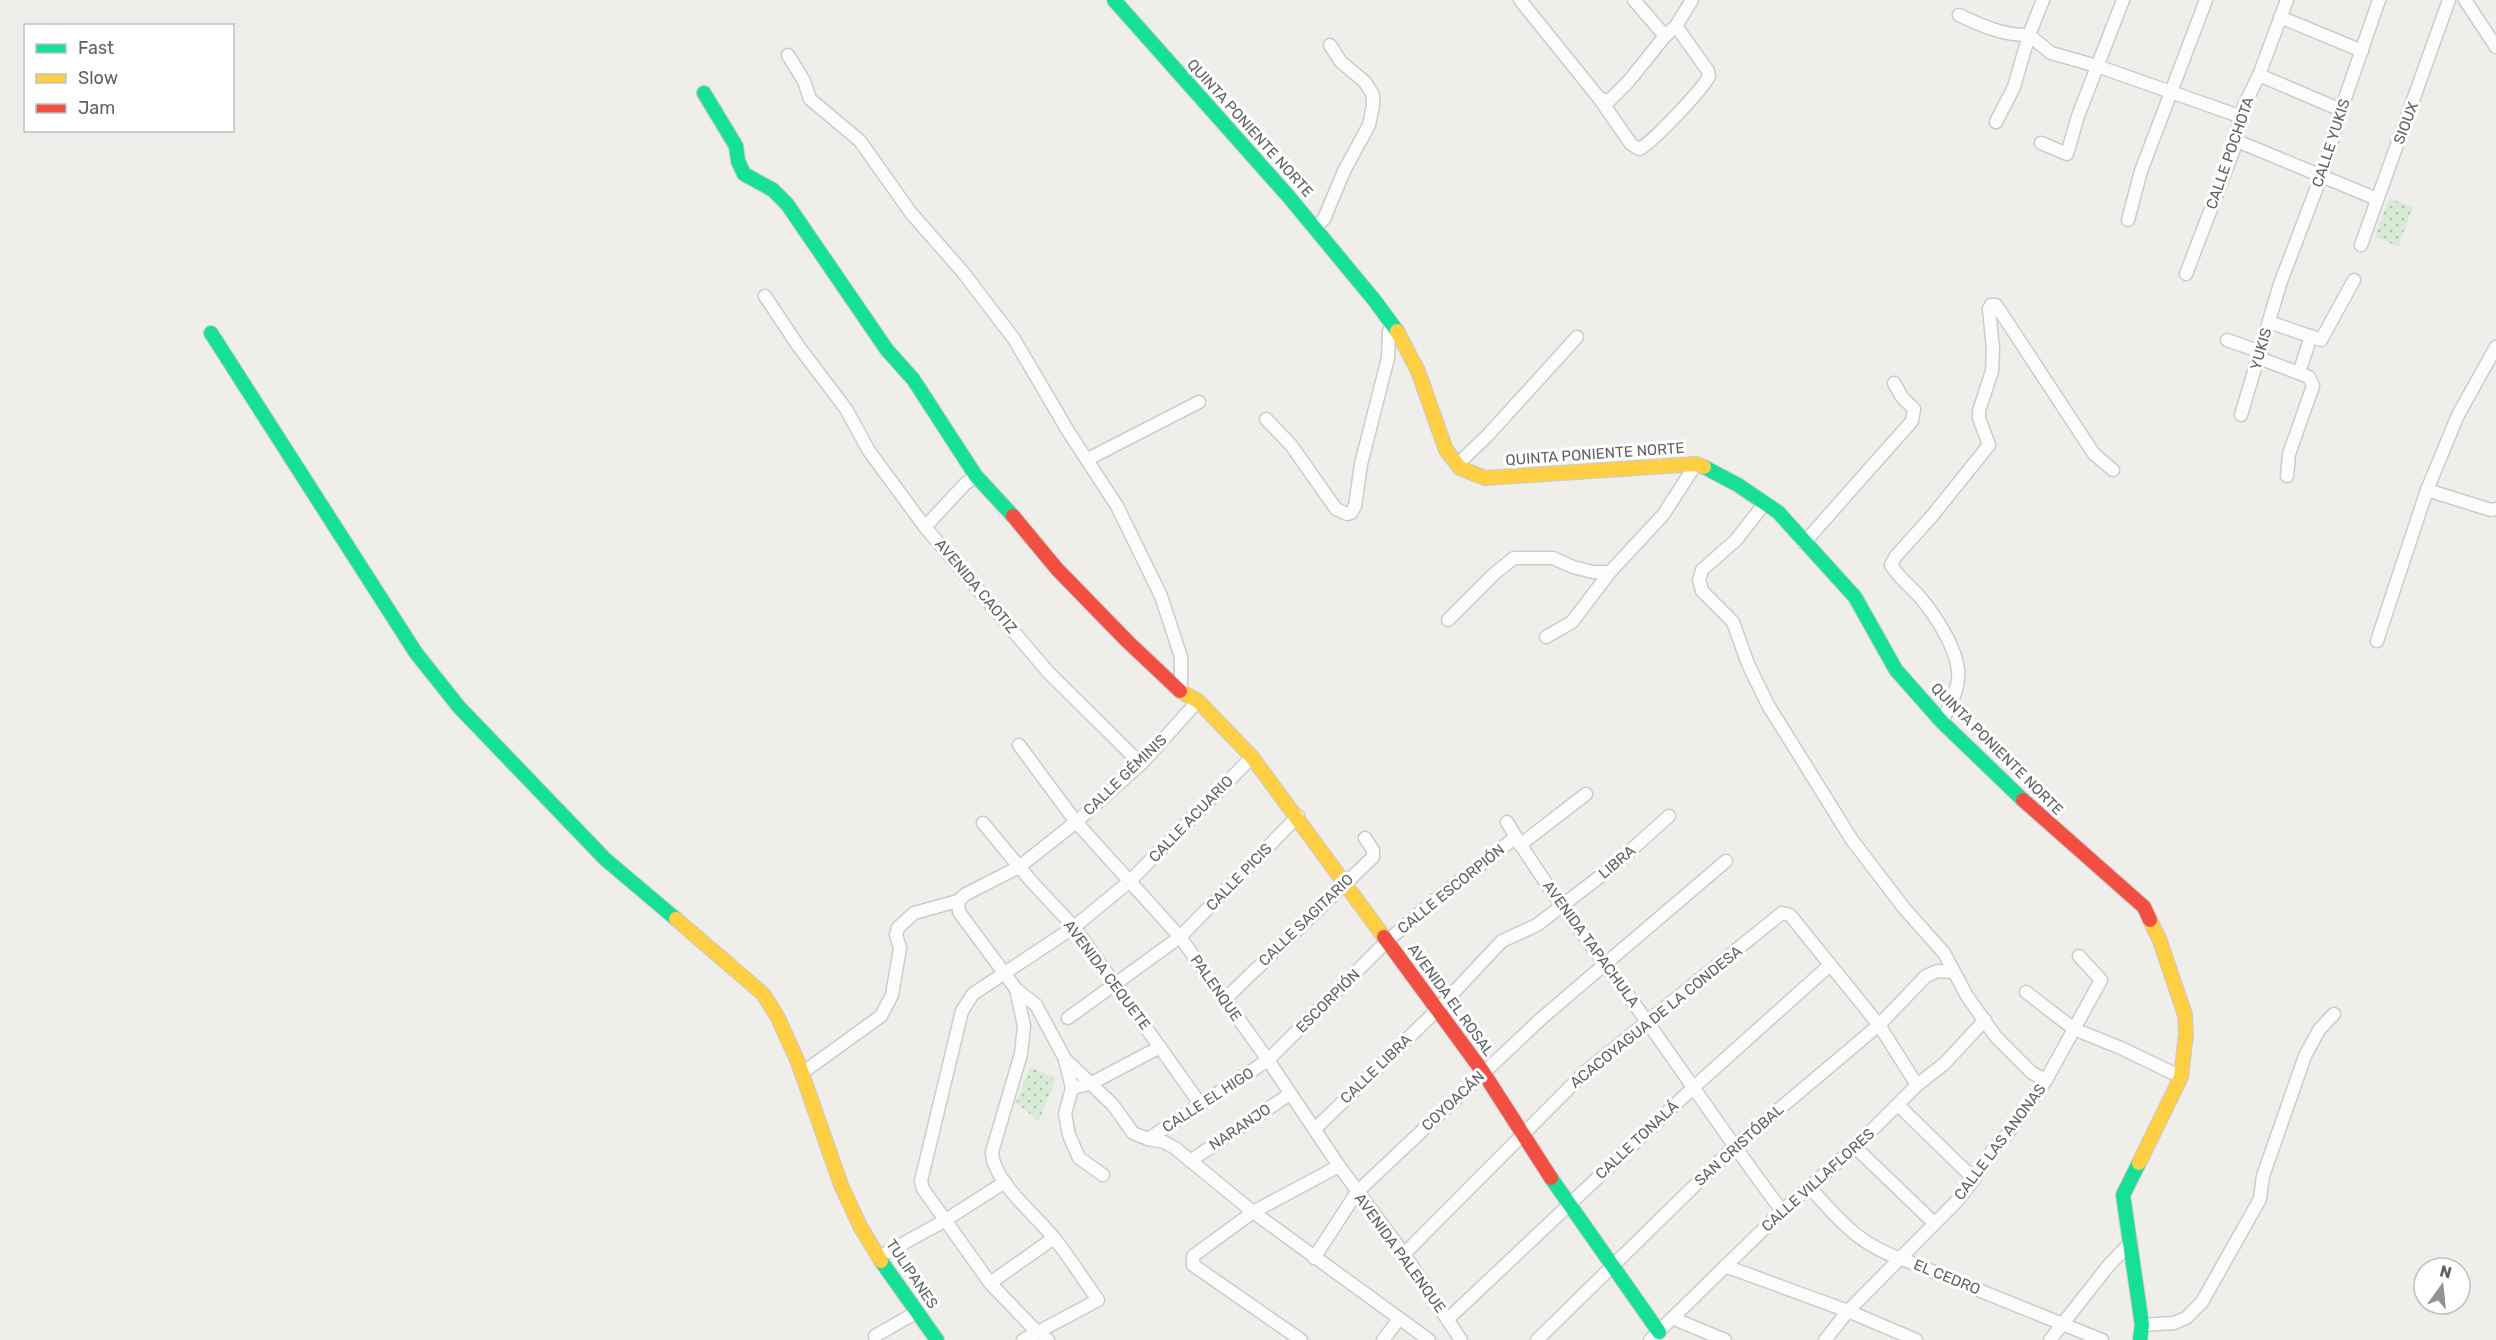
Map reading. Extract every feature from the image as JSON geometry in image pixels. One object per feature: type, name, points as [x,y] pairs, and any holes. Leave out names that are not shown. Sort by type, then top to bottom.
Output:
[{"type":"street","name":"QUINTA PONIENTE NORTE","points":[[1114,0],[1316,227],[1392,324],[1403,339],[1416,368],[1430,405],[1436,430],[1446,450],[1458,465],[1485,478],[1696,464],[1713,471],[1766,503],[1778,512],[1854,597],[1896,670],[1942,722],[2020,798],[2144,907],[2160,941],[2185,1015],[2186,1034],[2181,1077],[2123,1196],[2132,1242],[2142,1325],[2139,1340]]},
{"type":"street","points":[[1520,0],[1599,98],[1631,144],[1639,149],[1644,148],[1658,135],[1709,76],[1708,71],[1676,26]]},
{"type":"street","points":[[1634,0],[1665,36]]},
{"type":"street","points":[[1599,98],[1609,100],[1628,82],[1665,36],[1676,26],[1692,0]]},
{"type":"street","points":[[1996,122],[2014,87],[2029,35],[2043,0]]},
{"type":"street","points":[[2041,143],[2067,154],[2078,116],[2123,0]]},
{"type":"street","points":[[2128,220],[2139,179],[2206,0]]},
{"type":"street","name":"CALLE POCHOTA","points":[[2186,274],[2237,141],[2239,116],[2259,75],[2287,0]]},
{"type":"street","name":"CALLE YUKIS","points":[[2280,284],[2322,174],[2341,110],[2379,0]]},
{"type":"street","name":"SIOUX","points":[[2361,245],[2415,100],[2449,0]]},
{"type":"street","points":[[2466,0],[2496,47]]},
{"type":"street","points":[[1959,15],[1980,25],[2016,36],[2029,35],[2051,53],[2097,66],[2239,116]]},
{"type":"street","points":[[2280,17],[2362,51]]},
{"type":"street","points":[[1316,227],[1324,219],[1344,171],[1369,125],[1373,95],[1365,82],[1341,62],[1330,45]]},
{"type":"street","points":[[789,55],[804,81],[810,99],[860,141],[911,213],[962,271],[1014,339],[1068,432],[1117,506],[1161,596],[1181,657],[1181,692]]},
{"type":"street","points":[[2259,75],[2341,110]]},
{"type":"street","name":"AVENIDA EL ROSAL","points":[[704,93],[736,146],[738,160],[744,174],[773,190],[787,204],[887,350],[913,380],[976,476],[1028,532],[1057,569],[1126,641],[1181,692],[1198,701],[1252,757],[1298,816],[1483,1072],[1568,1204],[1612,1265],[1655,1336]]},
{"type":"street","points":[[2237,141],[2322,174],[2377,199]]},
{"type":"street","points":[[2299,373],[2316,338],[2354,280]]},
{"type":"street","name":"YUKIS","points":[[2241,415],[2280,284]]},
{"type":"street","name":"AVENIDA CAOTIZ","points":[[765,296],[846,409],[869,452],[925,527],[1048,672],[1141,764]]},
{"type":"street","points":[[1942,722],[1954,696],[1958,677],[1954,652],[1919,596],[1891,565],[1896,556],[1939,508],[1989,445],[1979,418],[1979,411],[1992,371],[1993,349],[1989,309],[1991,305],[1996,305],[2094,454],[2113,471]]},
{"type":"street","points":[[2269,322],[2316,338]]},
{"type":"street","points":[[1266,419],[1291,445],[1336,509],[1347,514],[1351,513],[1355,506],[1368,432],[1389,358],[1389,332],[1392,324]]},
{"type":"street","name":"TULIPANES","points":[[211,333],[416,653],[459,707],[605,859],[763,994],[776,1012],[802,1073],[841,1186],[860,1225],[879,1257],[937,1340]]},
{"type":"street","points":[[1458,465],[1577,337]]},
{"type":"street","points":[[2227,340],[2309,377],[2313,386],[2289,454],[2287,476]]},
{"type":"street","points":[[2378,641],[2427,490],[2458,415],[2496,348]]},
{"type":"street","points":[[1804,543],[1912,421],[1914,409],[1902,397],[1894,383]]},
{"type":"street","points":[[1088,459],[1199,402]]},
{"type":"street","points":[[1546,637],[1572,622],[1610,573],[1662,515],[1696,464]]},
{"type":"street","points":[[925,527],[965,484],[976,476]]},
{"type":"street","points":[[2427,490],[2491,510],[2496,509]]},
{"type":"street","points":[[1766,503],[1736,540],[1702,570],[1699,580],[1702,591],[1733,622],[1748,664],[1768,705],[1852,840],[1904,908],[1944,953],[1953,972],[1996,1036],[2032,1072],[2046,1080]]},
{"type":"street","points":[[1448,621],[1494,574],[1514,558],[1552,558],[1573,567],[1610,573]]},
{"type":"street","name":"CALLE GÉMINIS","points":[[802,1073],[881,1016],[892,995],[900,948],[896,935],[898,928],[914,913],[959,906],[966,894],[1019,867],[1076,822],[1141,764],[1198,701]]},
{"type":"street","name":"PALENQUE","points":[[1019,745],[1076,822],[1180,937],[1268,1060],[1339,1166]]},
{"type":"street","name":"CALLE ACUARIO","points":[[1042,1336],[990,1283],[944,1221],[923,1189],[921,1181],[962,1011],[973,994],[1074,927],[1130,881],[1252,757]]},
{"type":"street","name":"CALLE ESCORPIÓN","points":[[1387,941],[1440,896],[1586,794]]},
{"type":"street","name":"CALLE PICIS","points":[[1068,1018],[1180,937],[1298,816]]},
{"type":"street","name":"LIBRA","points":[[1437,1009],[1502,941],[1537,925],[1611,868],[1669,816]]},
{"type":"street","name":"AVENIDA TAPACHULA","points":[[1507,822],[1562,905],[1695,1086],[1734,1147],[1782,1211]]},
{"type":"street","name":"AVENIDA CEQUETE","points":[[983,823],[1019,867],[1074,927],[1202,1105]]},
{"type":"street","name":"CALLE SAGITARIO","points":[[1224,1000],[1374,853],[1365,838]]},
{"type":"street","name":"COYOACÁN","points":[[1314,1258],[1357,1192],[1543,1017],[1726,861]]},
{"type":"street","points":[[959,906],[1004,974],[1016,989],[1036,1005],[1065,1059],[1072,1088],[1065,1114],[1069,1135],[1079,1158],[1103,1175]]},
{"type":"street","name":"ACACOYAGUA DE LA CONDESA","points":[[1404,1254],[1585,1072],[1782,913],[1790,915],[1830,965]]},
{"type":"street","name":"ESCORPIÓN","points":[[1268,1060],[1387,941]]},
{"type":"street","name":"CALLE LAS ANONAS","points":[[1825,1340],[1848,1311],[1957,1201],[1992,1150],[2008,1133],[2046,1080],[2100,978],[2079,956]]},
{"type":"street","points":[[1830,965],[1879,1025],[1917,1085]]},
{"type":"street","name":"CALLE TONALÁ","points":[[1448,1319],[1695,1086],[1830,965]]},
{"type":"street","name":"SAN CRISTÓBAL","points":[[1537,1340],[1734,1147],[1879,1025],[1926,976],[1938,971],[1953,972]]},
{"type":"street","points":[[1016,989],[1024,1026],[1021,1054],[992,1152],[993,1163],[1005,1182],[1054,1238],[1098,1300],[1042,1336],[1023,1340]]},
{"type":"street","points":[[2026,992],[2074,1029],[2121,1048],[2181,1077]]},
{"type":"street","name":"CALLE LIBRA","points":[[1315,1129],[1437,1009]]},
{"type":"street","points":[[2142,1325],[2174,1323],[2186,1318],[2202,1302],[2260,1199],[2263,1176],[2305,1056],[2319,1030],[2334,1014]]},
{"type":"street","name":"CALLE VILLAFLORES","points":[[1655,1336],[1782,1211],[1855,1147],[1917,1085],[1944,1064],[1985,1020]]},
{"type":"street","points":[[1072,1088],[1090,1084],[1160,1047]]},
{"type":"street","points":[[1065,1059],[1113,1105],[1133,1133],[1164,1142],[1314,1258],[1429,1340]]},
{"type":"street","name":"CALLE EL HIGO","points":[[1148,1139],[1268,1060]]},
{"type":"street","name":"NARANJO","points":[[1190,1161],[1290,1094]]},
{"type":"street","points":[[1898,1105],[1974,1179]]},
{"type":"street","points":[[1855,1147],[1934,1222]]},
{"type":"street","points":[[1301,1340],[1193,1265],[1192,1256],[1253,1212],[1339,1166]]},
{"type":"street","name":"AVENIDA PALENQUE","points":[[1339,1166],[1404,1254],[1461,1340]]},
{"type":"street","points":[[879,1257],[944,1221],[1005,1182]]},
{"type":"street","name":"EL CEDRO","points":[[1810,1188],[1843,1224],[1889,1256],[1899,1258],[2102,1340]]},
{"type":"street","points":[[990,1283],[1054,1238]]},
{"type":"street","points":[[2050,1340],[2109,1265],[2132,1242]]},
{"type":"street","points":[[1725,1266],[1848,1311],[1916,1340]]},
{"type":"street","points":[[875,1336],[917,1312]]},
{"type":"street","points":[[1672,1318],[1725,1340]]},
{"type":"street","points":[[1383,1340],[1399,1319]]},
{"type":"green space","points":[[2389,198],[2413,207],[2398,246],[2375,237]]},
{"type":"green space","points":[[1030,1067],[1056,1079],[1039,1121],[1016,1103]]},
{"type":"traffic: fast","points":[[1114,0],[1289,197],[1397,331]]},
{"type":"traffic: fast","points":[[704,93],[736,146],[738,161],[744,174],[773,190],[787,204],[887,350],[913,379],[976,476],[1013,516]]},
{"type":"traffic: fast","points":[[211,333],[416,653],[459,707],[605,859],[676,919]]},
{"type":"traffic: fast","points":[[1704,467],[1738,485],[1778,512],[1855,597],[1896,670],[1942,722],[2023,800]]},
{"type":"traffic: fast","points":[[2139,1163],[2123,1195],[2142,1325],[2140,1340]]},
{"type":"traffic: fast","points":[[1551,1178],[1659,1332]]},
{"type":"traffic: fast","points":[[881,1261],[937,1340]]},
{"type":"traffic: slow","points":[[1397,331],[1418,371],[1446,450],[1460,468],[1485,478],[1696,464],[1704,467]]},
{"type":"traffic: slow","points":[[1180,691],[1198,701],[1252,757],[1384,937]]},
{"type":"traffic: slow","points":[[676,919],[763,994],[777,1016],[798,1062],[841,1185],[860,1226],[881,1261]]},
{"type":"traffic: slow","points":[[2139,1163],[2181,1077],[2186,1034],[2185,1015],[2160,941],[2150,920]]},
{"type":"traffic: jam","points":[[1013,516],[1057,569],[1127,641],[1180,691]]},
{"type":"traffic: jam","points":[[2023,800],[2144,907],[2150,920]]},
{"type":"traffic: jam","points":[[1384,937],[1483,1072],[1551,1178]]}]
